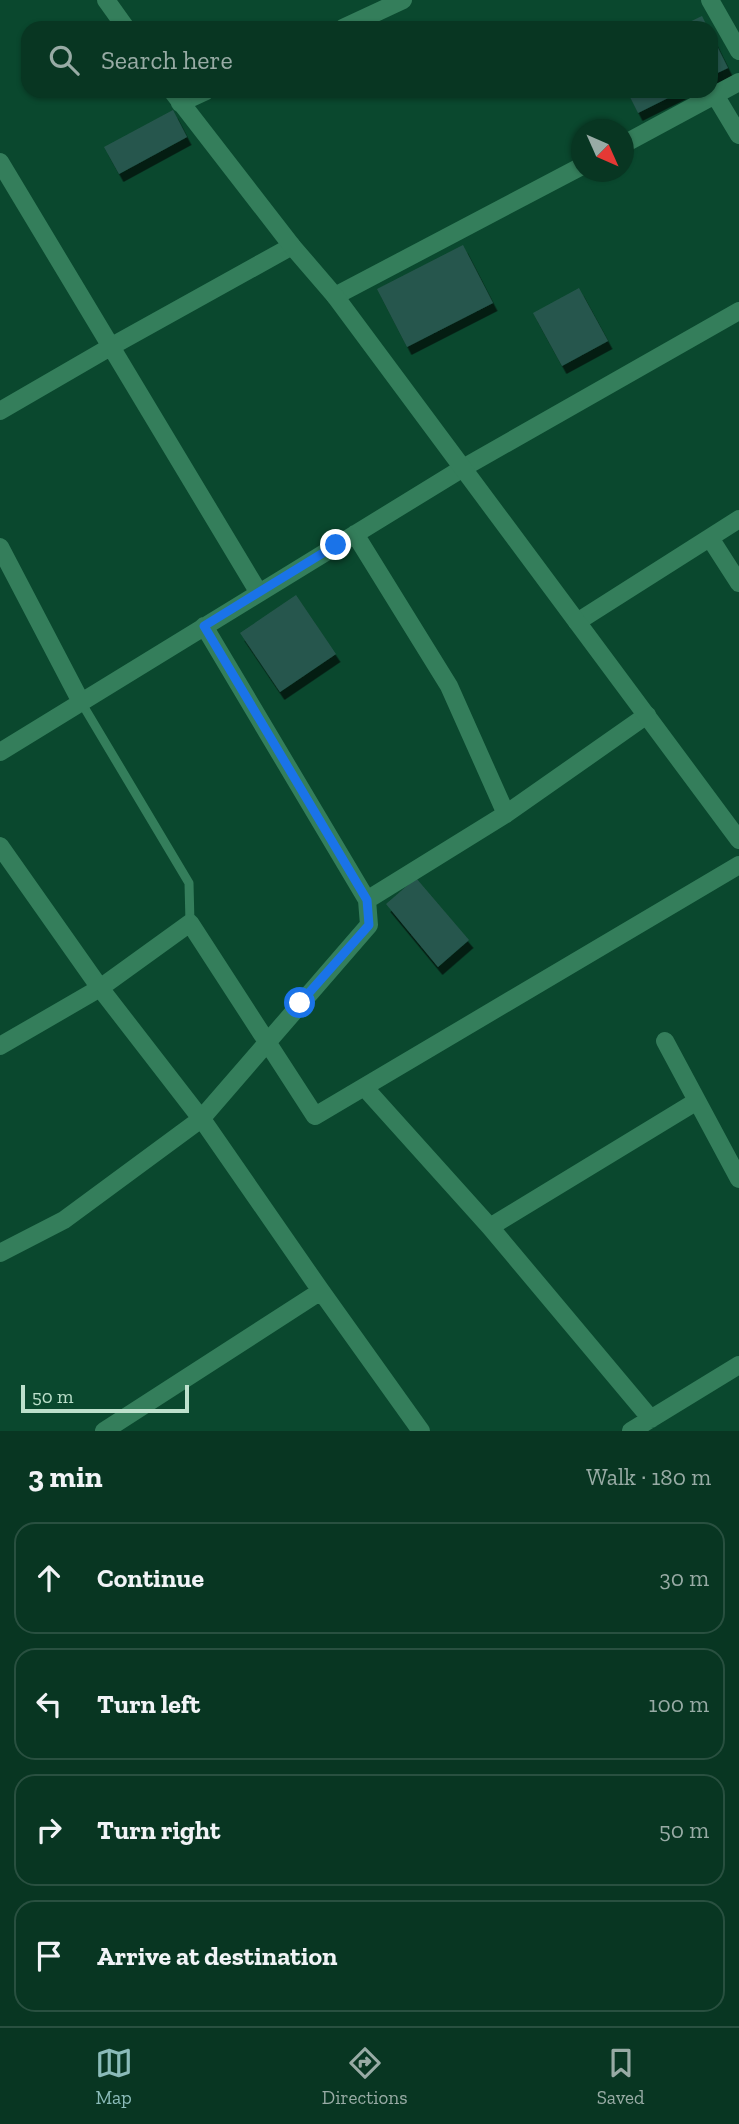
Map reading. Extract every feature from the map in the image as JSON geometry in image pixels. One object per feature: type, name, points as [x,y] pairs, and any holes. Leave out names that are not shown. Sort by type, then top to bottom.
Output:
[{"type":"street","points":[[106,0],[121,21]]},
{"type":"street","points":[[358,21],[403,0]]},
{"type":"street","points":[[710,0],[739,51]]},
{"type":"street","points":[[718,93],[739,82]]},
{"type":"street","points":[[177,98],[292,246],[335,296],[739,840]]},
{"type":"street","points":[[634,139],[709,98]]},
{"type":"street","points":[[717,98],[739,135]]},
{"type":"street","points":[[0,162],[259,593]]},
{"type":"street","points":[[335,296],[571,172]]},
{"type":"street","points":[[0,411],[292,246]]},
{"type":"street","points":[[0,752],[463,468],[739,311]]},
{"type":"street","points":[[577,622],[739,519]]},
{"type":"street","points":[[355,534],[449,686],[506,814]]},
{"type":"street","points":[[710,538],[739,583]]},
{"type":"street","points":[[0,547],[81,702]]},
{"type":"street","points":[[0,1253],[64,1220],[201,1119],[369,925],[367,900],[204,626]]},
{"type":"street","points":[[367,900],[506,814],[647,715]]},
{"type":"street","points":[[0,846],[100,988],[201,1119],[421,1431]]},
{"type":"street","points":[[0,1046],[100,988],[190,923],[315,1116],[739,865]]},
{"type":"street","points":[[665,1041],[739,1179]]},
{"type":"street","points":[[365,1088],[490,1227],[641,1426],[739,1365]]},
{"type":"street","points":[[490,1227],[697,1101]]},
{"type":"street","points":[[104,1431],[321,1291]]},
{"type":"lane","points":[[81,702],[190,883],[190,923]]},
{"type":"building","points":[[702,16],[704,21],[692,21]]},
{"type":"building","points":[[718,48],[728,68],[718,73]]},
{"type":"building","points":[[630,98],[668,98],[638,113]]},
{"type":"building","points":[[173,110],[187,137],[119,174],[104,147]]},
{"type":"building","points":[[463,245],[493,303],[407,347],[377,289]]},
{"type":"building","points":[[579,288],[608,341],[562,366],[533,313]]},
{"type":"building","points":[[296,595],[336,654],[280,692],[240,633]]},
{"type":"building","points":[[416,878],[469,940],[438,967],[386,904]]},
{"type":"route","points":[[300,1003],[369,925],[367,900],[204,626],[336,545]]}]
